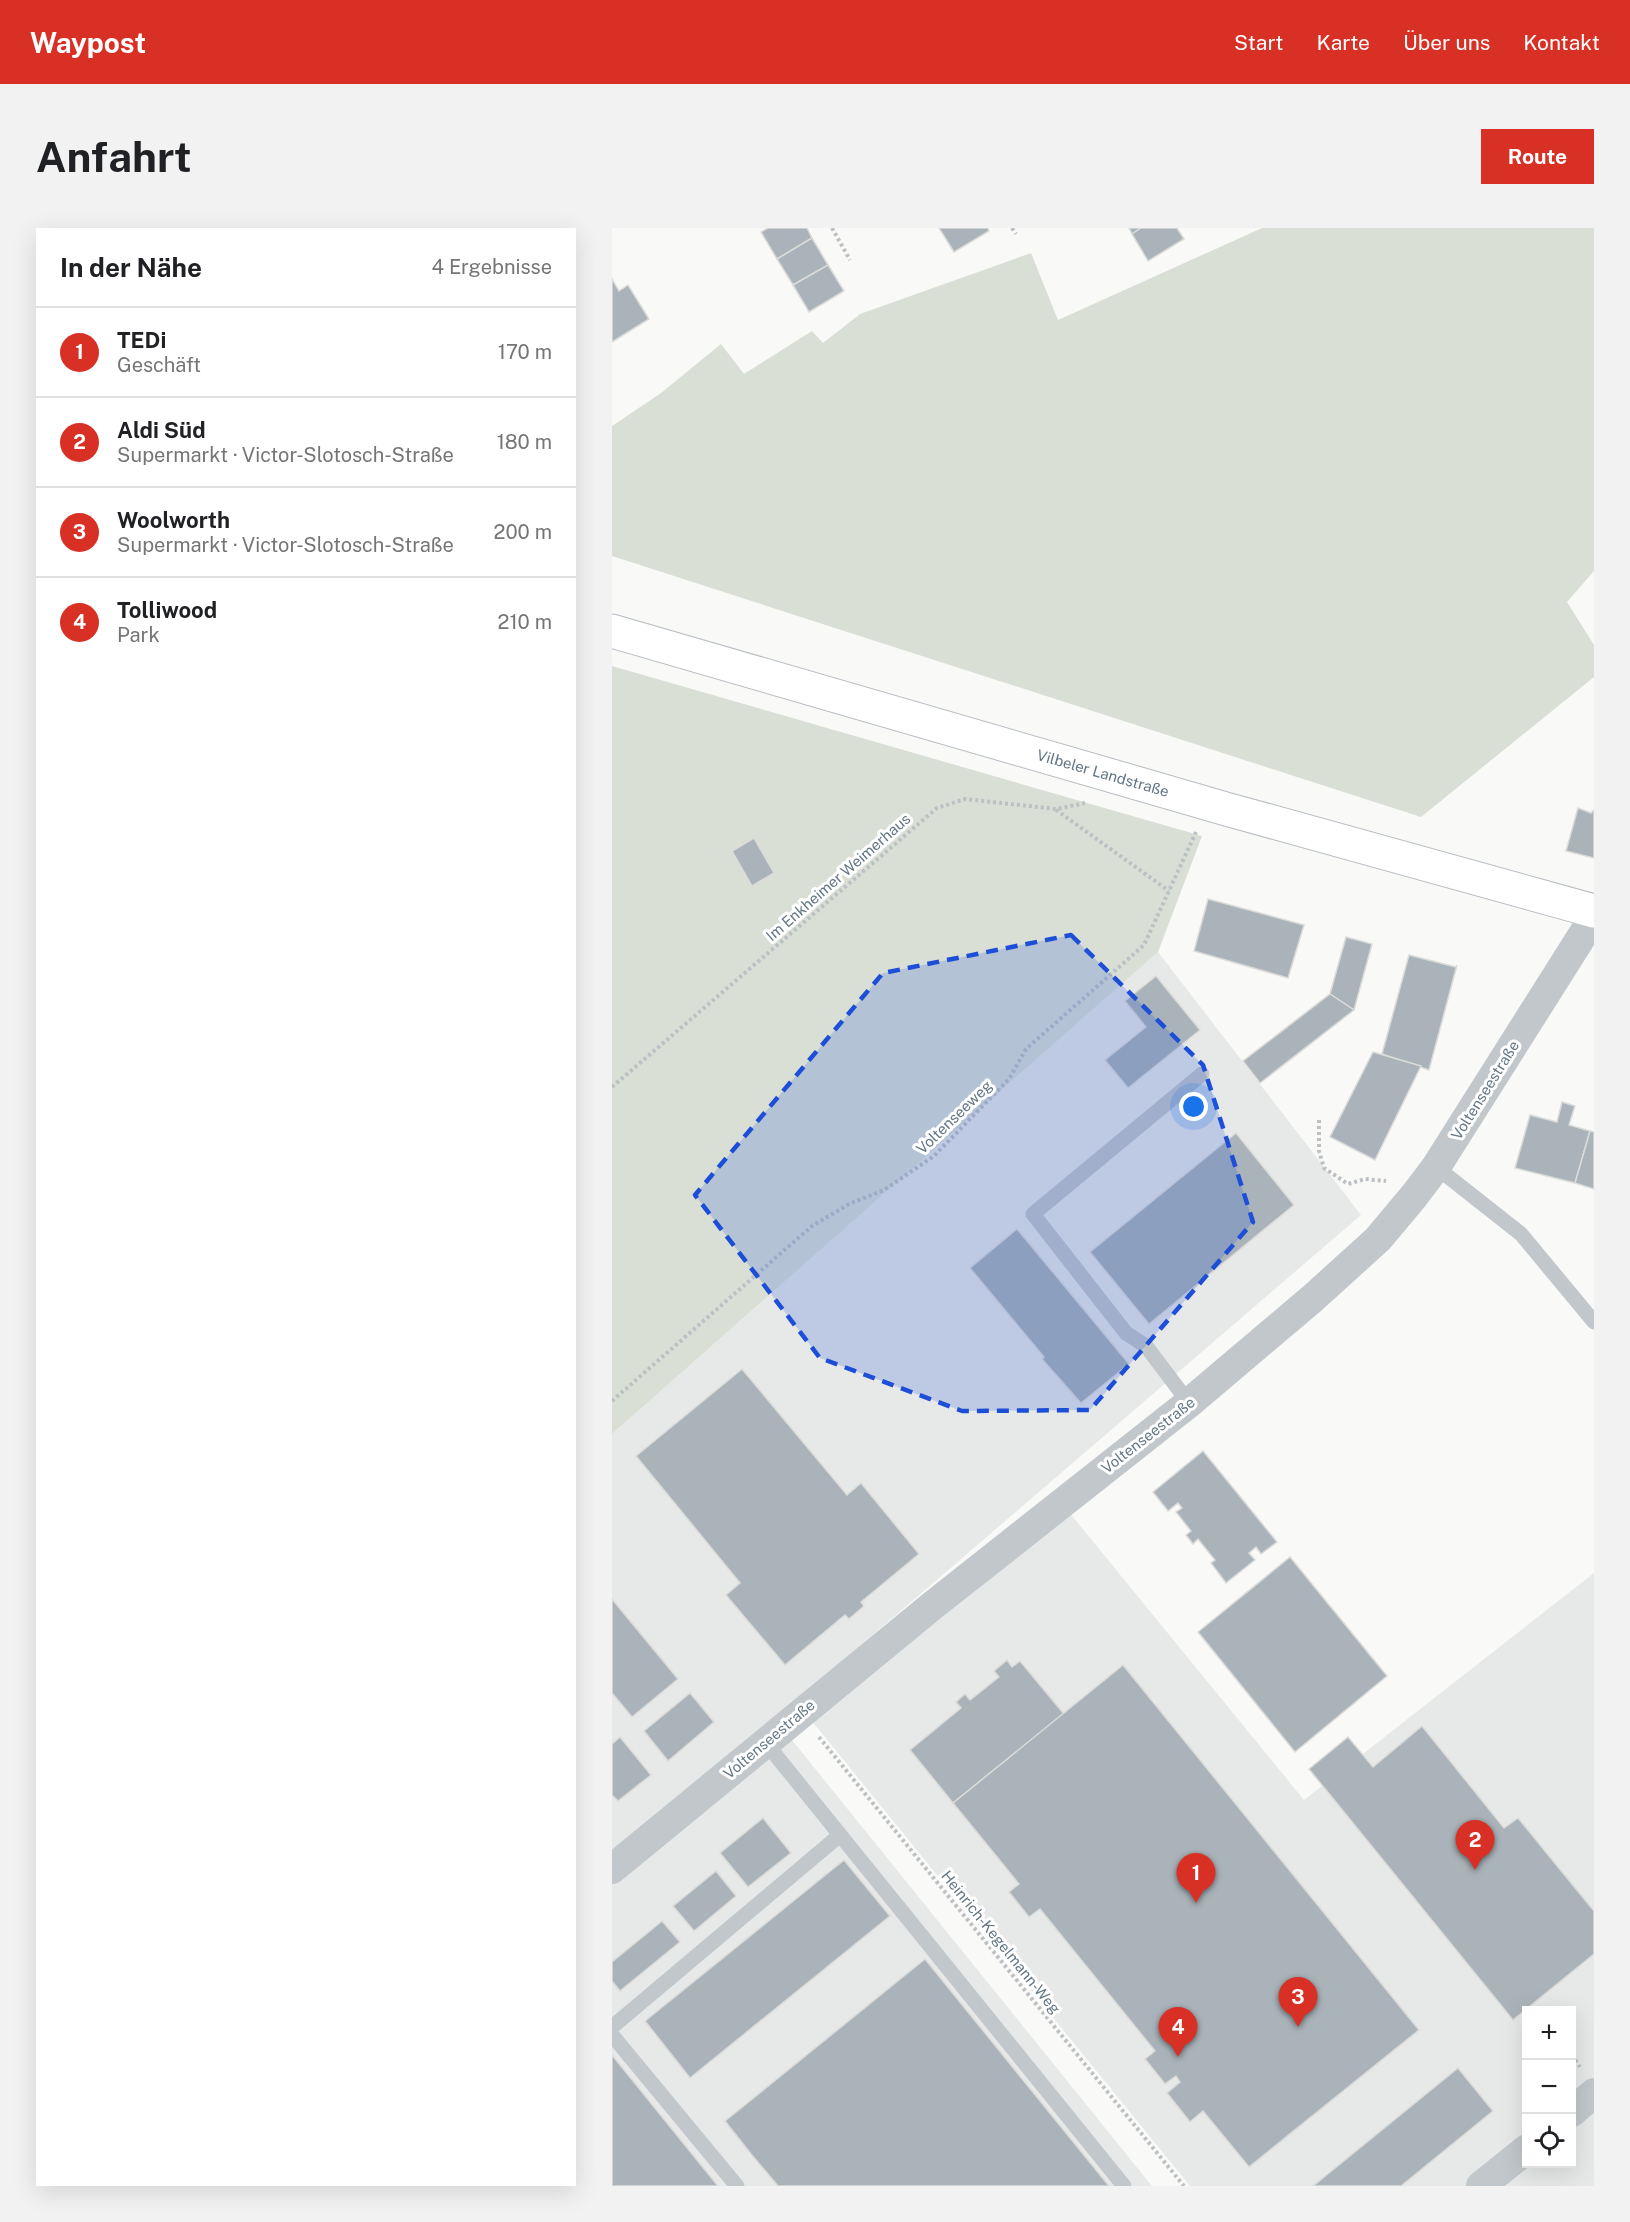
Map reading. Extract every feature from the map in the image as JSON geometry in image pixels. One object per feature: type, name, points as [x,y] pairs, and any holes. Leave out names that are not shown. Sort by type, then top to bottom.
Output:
[{"type":"main road","name":"Vilbeler Landstraße","points":[[612,631],[1209,804],[1594,911]]},
{"type":"street","name":"Voltenseestraße","points":[[612,1869],[932,1605],[1189,1403],[1348,1268],[1378,1239],[1437,1167],[1594,917]]},
{"type":"street","points":[[1576,2109],[1594,2093]]},
{"type":"street","points":[[1481,2186],[1522,2153]]},
{"type":"lane","points":[[1189,1403],[1146,1346],[1126,1333],[1033,1214],[1202,1074]]},
{"type":"lane","points":[[1437,1167],[1521,1234],[1594,1322]]},
{"type":"lane","points":[[765,1742],[1124,2186]]},
{"type":"lane","points":[[612,2027],[840,1835]]},
{"type":"lane","points":[[612,2035],[737,2186]]},
{"type":"path","points":[[832,228],[850,260]]},
{"type":"path","points":[[1012,228],[1016,234]]},
{"type":"path","name":"Im Enkheimer Weimerhaus","points":[[612,1087],[937,808],[965,799],[1056,809],[1090,802],[1101,772]]},
{"type":"path","name":"Voltenseeweg","points":[[612,1401],[812,1226],[849,1204],[884,1190],[934,1156],[1009,1079],[1026,1049],[1144,945],[1209,804]]},
{"type":"path","points":[[1056,809],[1169,891]]},
{"type":"path","points":[[1319,1120],[1319,1151],[1324,1168],[1348,1184],[1365,1179],[1386,1182],[1414,1196]]},
{"type":"path","name":"Heinrich-Kegelmann-Weg","points":[[800,1713],[1184,2186]]},
{"type":"highlighted area","points":[[1071,935],[1203,1065],[1253,1222],[1090,1410],[962,1411],[820,1358],[695,1195],[883,973]]},
{"type":"shaded area","points":[[1262,228],[1594,228],[1594,571],[1567,602],[1594,645],[1594,677],[1421,817],[612,556],[612,426],[661,393],[721,344],[744,374],[812,331],[823,343],[860,314],[1031,253],[1058,320]]},
{"type":"shaded area","points":[[612,666],[1202,836],[1158,952],[612,1434]]},
{"type":"shaded area","points":[[1158,952],[1361,1215],[775,1719],[1152,2186],[612,2186],[612,1434]]},
{"type":"shaded area","points":[[1064,1506],[1304,1800],[1594,1573],[1594,2186],[1190,2186],[807,1715]]},
{"type":"building","points":[[768,228],[807,228],[812,238],[777,259],[761,232]]},
{"type":"building","points":[[939,228],[988,228],[989,231],[954,252]]},
{"type":"building","points":[[1129,228],[1141,228],[1132,234]]},
{"type":"building","points":[[1141,228],[1177,228],[1184,239],[1148,261],[1132,234]]},
{"type":"building","points":[[812,238],[828,265],[793,285],[777,259]]},
{"type":"building","points":[[828,265],[844,291],[809,312],[793,285]]},
{"type":"building","points":[[612,279],[619,291],[628,285],[649,319],[612,342]]},
{"type":"building","points":[[1578,808],[1591,813],[1594,810],[1594,858],[1566,851]]},
{"type":"building","points":[[754,838],[774,873],[752,886],[732,851]]},
{"type":"building","points":[[1208,899],[1304,925],[1288,978],[1194,951]]},
{"type":"building","points":[[1346,937],[1372,944],[1354,1010],[1330,994]]},
{"type":"building","points":[[1409,955],[1456,967],[1457,965],[1429,1070],[1382,1054]]},
{"type":"building","points":[[1156,976],[1200,1030],[1128,1088],[1105,1060],[1146,1027],[1125,1001]]},
{"type":"building","points":[[1330,994],[1354,1010],[1260,1083],[1243,1061]]},
{"type":"building","points":[[1373,1052],[1421,1066],[1375,1160],[1330,1137]]},
{"type":"building","points":[[1562,1102],[1575,1106],[1569,1125],[1590,1131],[1575,1183],[1515,1168],[1530,1115],[1557,1122]]},
{"type":"building","points":[[1590,1131],[1594,1132],[1594,1189],[1575,1183]]},
{"type":"building","points":[[1236,1133],[1294,1205],[1149,1324],[1090,1252]]},
{"type":"building","points":[[1017,1229],[1129,1364],[1081,1403],[1042,1359],[1044,1357],[970,1268]]},
{"type":"building","points":[[742,1369],[847,1495],[861,1483],[919,1554],[861,1602],[864,1606],[849,1619],[845,1615],[785,1665],[726,1595],[740,1583],[636,1456]]},
{"type":"building","points":[[1203,1451],[1277,1542],[1261,1554],[1256,1547],[1249,1553],[1255,1560],[1226,1583],[1211,1563],[1215,1560],[1198,1539],[1193,1544],[1186,1535],[1191,1531],[1176,1512],[1182,1508],[1178,1503],[1168,1511],[1153,1492]]},
{"type":"building","points":[[1290,1557],[1387,1676],[1295,1752],[1198,1632]]},
{"type":"building","points":[[612,1599],[678,1679],[632,1717],[612,1693]]},
{"type":"building","points":[[1007,1660],[1012,1667],[1020,1661],[1064,1714],[953,1803],[910,1750],[961,1708],[956,1702],[965,1694],[970,1700],[999,1677],[994,1671]]},
{"type":"building","points":[[1123,1665],[1419,2030],[1249,2167],[1203,2111],[1190,2122],[1167,2093],[1180,2082],[1176,2076],[1165,2084],[1145,2059],[1155,2051],[1040,1909],[1029,1917],[1009,1892],[1019,1884],[953,1803]]},
{"type":"building","points":[[690,1693],[714,1722],[668,1761],[644,1731]]},
{"type":"building","points":[[1422,1726],[1504,1828],[1518,1818],[1594,1911],[1594,1954],[1530,2006],[1522,2006],[1522,2013],[1513,2020],[1309,1769],[1348,1737],[1373,1767]]},
{"type":"building","points":[[620,1737],[651,1775],[618,1801],[612,1795],[612,1744]]},
{"type":"building","points":[[763,1818],[791,1853],[748,1887],[720,1853]]},
{"type":"building","points":[[844,1860],[890,1916],[690,2078],[645,2021]]},
{"type":"building","points":[[716,1871],[736,1896],[694,1931],[673,1906]]},
{"type":"building","points":[[662,1921],[680,1942],[620,1991],[612,1981],[612,1962]]},
{"type":"building","points":[[925,1959],[1109,2186],[778,2186],[751,2154],[725,2121]]},
{"type":"building","points":[[612,2055],[718,2186],[612,2186]]},
{"type":"building","points":[[1458,2068],[1493,2111],[1401,2186],[1313,2186]]},
{"type":"place","name":"Aldi Süd","points":[[1475,1870]]},
{"type":"place","name":"TEDi","points":[[1196,1903]]},
{"type":"place","name":"Woolworth","points":[[1298,2027]]},
{"type":"place","name":"Tolliwood","points":[[1178,2057]]}]
